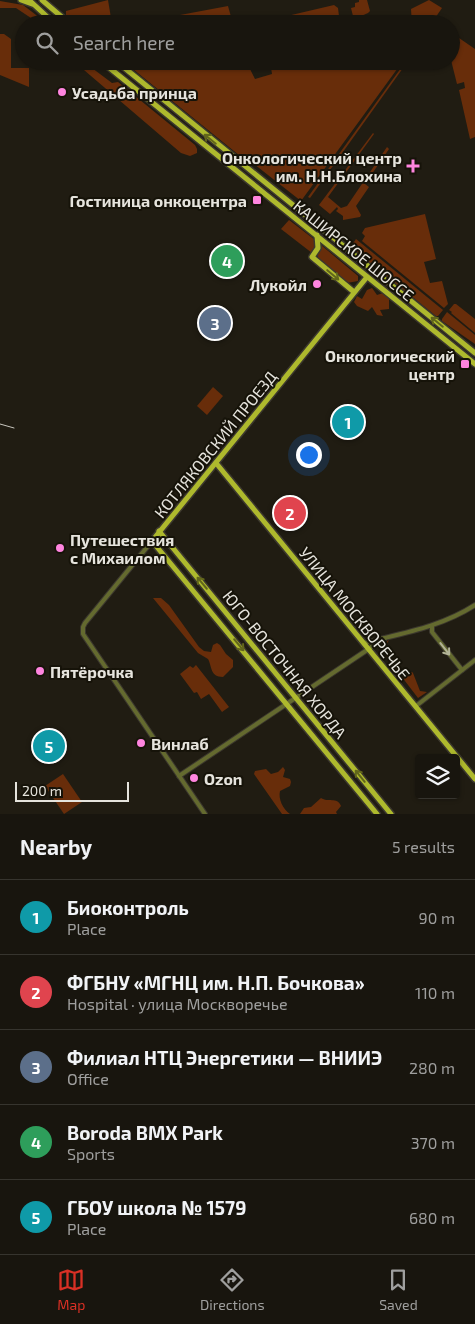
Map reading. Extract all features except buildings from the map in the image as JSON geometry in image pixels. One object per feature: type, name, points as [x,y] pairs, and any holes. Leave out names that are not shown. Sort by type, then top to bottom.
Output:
[{"type":"main road","points":[[21,0],[36,7]]},
{"type":"main road","points":[[29,0],[45,15]]},
{"type":"main road","points":[[42,0],[60,15]]},
{"type":"main road","name":"КАШИРСКОЕ ШОССЕ","points":[[112,70],[475,364]]},
{"type":"main road","name":"КАШИРСКОЕ ШОССЕ","points":[[127,70],[475,353]]},
{"type":"main road","points":[[317,235],[318,248],[312,257],[354,292]]},
{"type":"main road","name":"КОТЛЯКОВСКИЙ ПРОЕЗД","points":[[152,541],[367,277]]},
{"type":"main road","name":"УЛИЦА МОСКВОРЕЧЬЕ","points":[[216,463],[475,778]]},
{"type":"main road","name":"ЮГО-ВОСТОЧНАЯ ХОРДА","points":[[159,531],[391,814]]},
{"type":"main road","name":"ЮГО-ВОСТОЧНАЯ ХОРДА","points":[[152,541],[377,814]]},
{"type":"street","points":[[366,266],[369,271],[367,277]]},
{"type":"street","name":"КОТЛЯКОВСКИЙ ПРОЕЗД","points":[[152,541],[85,623],[83,630],[87,640],[179,776]]},
{"type":"street","points":[[364,643],[432,626],[458,615],[475,605]]},
{"type":"street","points":[[432,626],[432,632],[462,670]]},
{"type":"street","points":[[205,814],[179,776],[385,638]]},
{"type":"street","points":[[416,706],[475,660]]},
{"type":"shaded area","points":[[108,0],[110,15],[66,15],[66,11]]},
{"type":"shaded area","points":[[359,0],[367,0],[370,11],[364,15],[353,15],[351,8],[355,7],[355,3],[359,2]]},
{"type":"shaded area","points":[[429,0],[442,8],[437,15],[411,15],[411,9]]},
{"type":"shaded area","points":[[0,1],[23,5],[36,15],[26,15],[16,8],[0,8]]},
{"type":"shaded area","points":[[334,5],[338,8],[339,15],[291,15]]},
{"type":"shaded area","points":[[228,6],[230,15],[180,15]]},
{"type":"shaded area","points":[[0,34],[4,34],[11,39],[11,68],[15,68],[15,70],[29,70],[29,87],[0,75]]},
{"type":"shaded area","points":[[460,39],[475,49],[475,137],[470,139],[459,90],[465,88],[464,82],[457,84],[454,70],[460,70]]},
{"type":"shaded area","points":[[84,70],[95,70],[112,83],[118,82],[195,145],[197,149],[197,153],[190,156],[181,153]]},
{"type":"shaded area","points":[[134,70],[250,70],[255,79],[272,74],[271,70],[396,70],[301,201],[249,160],[245,160]]},
{"type":"shaded area","points":[[400,70],[402,70],[310,198],[308,197]]},
{"type":"shaded area","points":[[373,133],[328,197],[341,208],[347,206],[387,147],[389,149],[365,184],[369,187],[356,206],[361,215],[360,217],[343,220],[343,216],[336,211],[337,207],[330,214],[319,205]]},
{"type":"shaded area","points":[[425,214],[436,259],[424,262],[430,283],[442,281],[448,304],[444,308],[362,241],[365,236],[362,233],[365,228]]},
{"type":"shaded area","points":[[289,220],[315,240],[317,244],[312,253],[281,229]]},
{"type":"shaded area","points":[[356,239],[443,310],[438,316],[352,248]]},
{"type":"shaded area","points":[[321,245],[358,276],[358,281],[347,283],[318,258],[317,253]]},
{"type":"shaded area","points":[[372,288],[377,295],[383,293],[389,299],[389,309],[380,310],[383,316],[377,315],[372,307],[368,311],[357,306],[354,302],[357,296],[362,299],[367,290]]},
{"type":"shaded area","points":[[454,304],[475,319],[475,333],[451,313],[449,310]]},
{"type":"shaded area","points":[[447,312],[475,335],[475,344],[442,321]]},
{"type":"shaded area","points":[[213,387],[223,396],[207,415],[197,406]]},
{"type":"shaded area","points":[[153,598],[161,598],[169,605],[199,647],[204,651],[211,652],[213,645],[217,643],[220,645],[233,660],[233,667],[223,677],[216,675],[212,671],[208,659],[198,653]]},
{"type":"shaded area","points":[[389,640],[385,647],[386,651],[405,674],[413,673],[420,691],[427,692],[418,698],[379,647]]},
{"type":"shaded area","points":[[196,665],[229,707],[222,712],[209,694],[201,699],[197,692],[194,693],[180,674],[190,666],[193,668]]},
{"type":"shaded area","points":[[283,767],[285,770],[283,777],[290,779],[291,782],[290,786],[280,791],[280,800],[283,807],[290,814],[282,814],[254,774],[255,771],[266,769],[271,774],[278,772]]},
{"type":"shaded area","points":[[63,774],[82,802],[64,814],[45,786]]},
{"type":"shaded area","points":[[321,798],[335,800],[339,803],[341,806],[336,812],[337,814],[300,814],[304,808],[311,807]]},
{"type":"railway","points":[[0,424],[14,428]]},
{"type":"place","name":"Усадьба принца","points":[[62,92]]},
{"type":"place","name":"Онкологический центр им. Н.Н.Блохина","points":[[413,166]]},
{"type":"place","name":"Гостиница онкоцентра","points":[[257,200]]},
{"type":"place","name":"Boroda BMX Park","points":[[227,261]]},
{"type":"place","name":"Лукойл","points":[[317,284]]},
{"type":"place","name":"Филиал НТЦ Энергетики — ВНИИЭ","points":[[215,323]]},
{"type":"place","name":"Онкологический центр","points":[[465,364]]},
{"type":"place","name":"Биоконтроль","points":[[348,422]]},
{"type":"place","name":"ФГБНУ «МГНЦ им. Н.П. Бочкова»","points":[[290,513]]},
{"type":"place","name":"Путешествия с Михаилом","points":[[60,548]]},
{"type":"place","name":"Пятёрочка","points":[[40,671]]},
{"type":"place","name":"Винлаб","points":[[141,743]]},
{"type":"place","name":"ГБОУ школа № 1579","points":[[49,746]]},
{"type":"place","name":"Ozon","points":[[194,778]]}]
